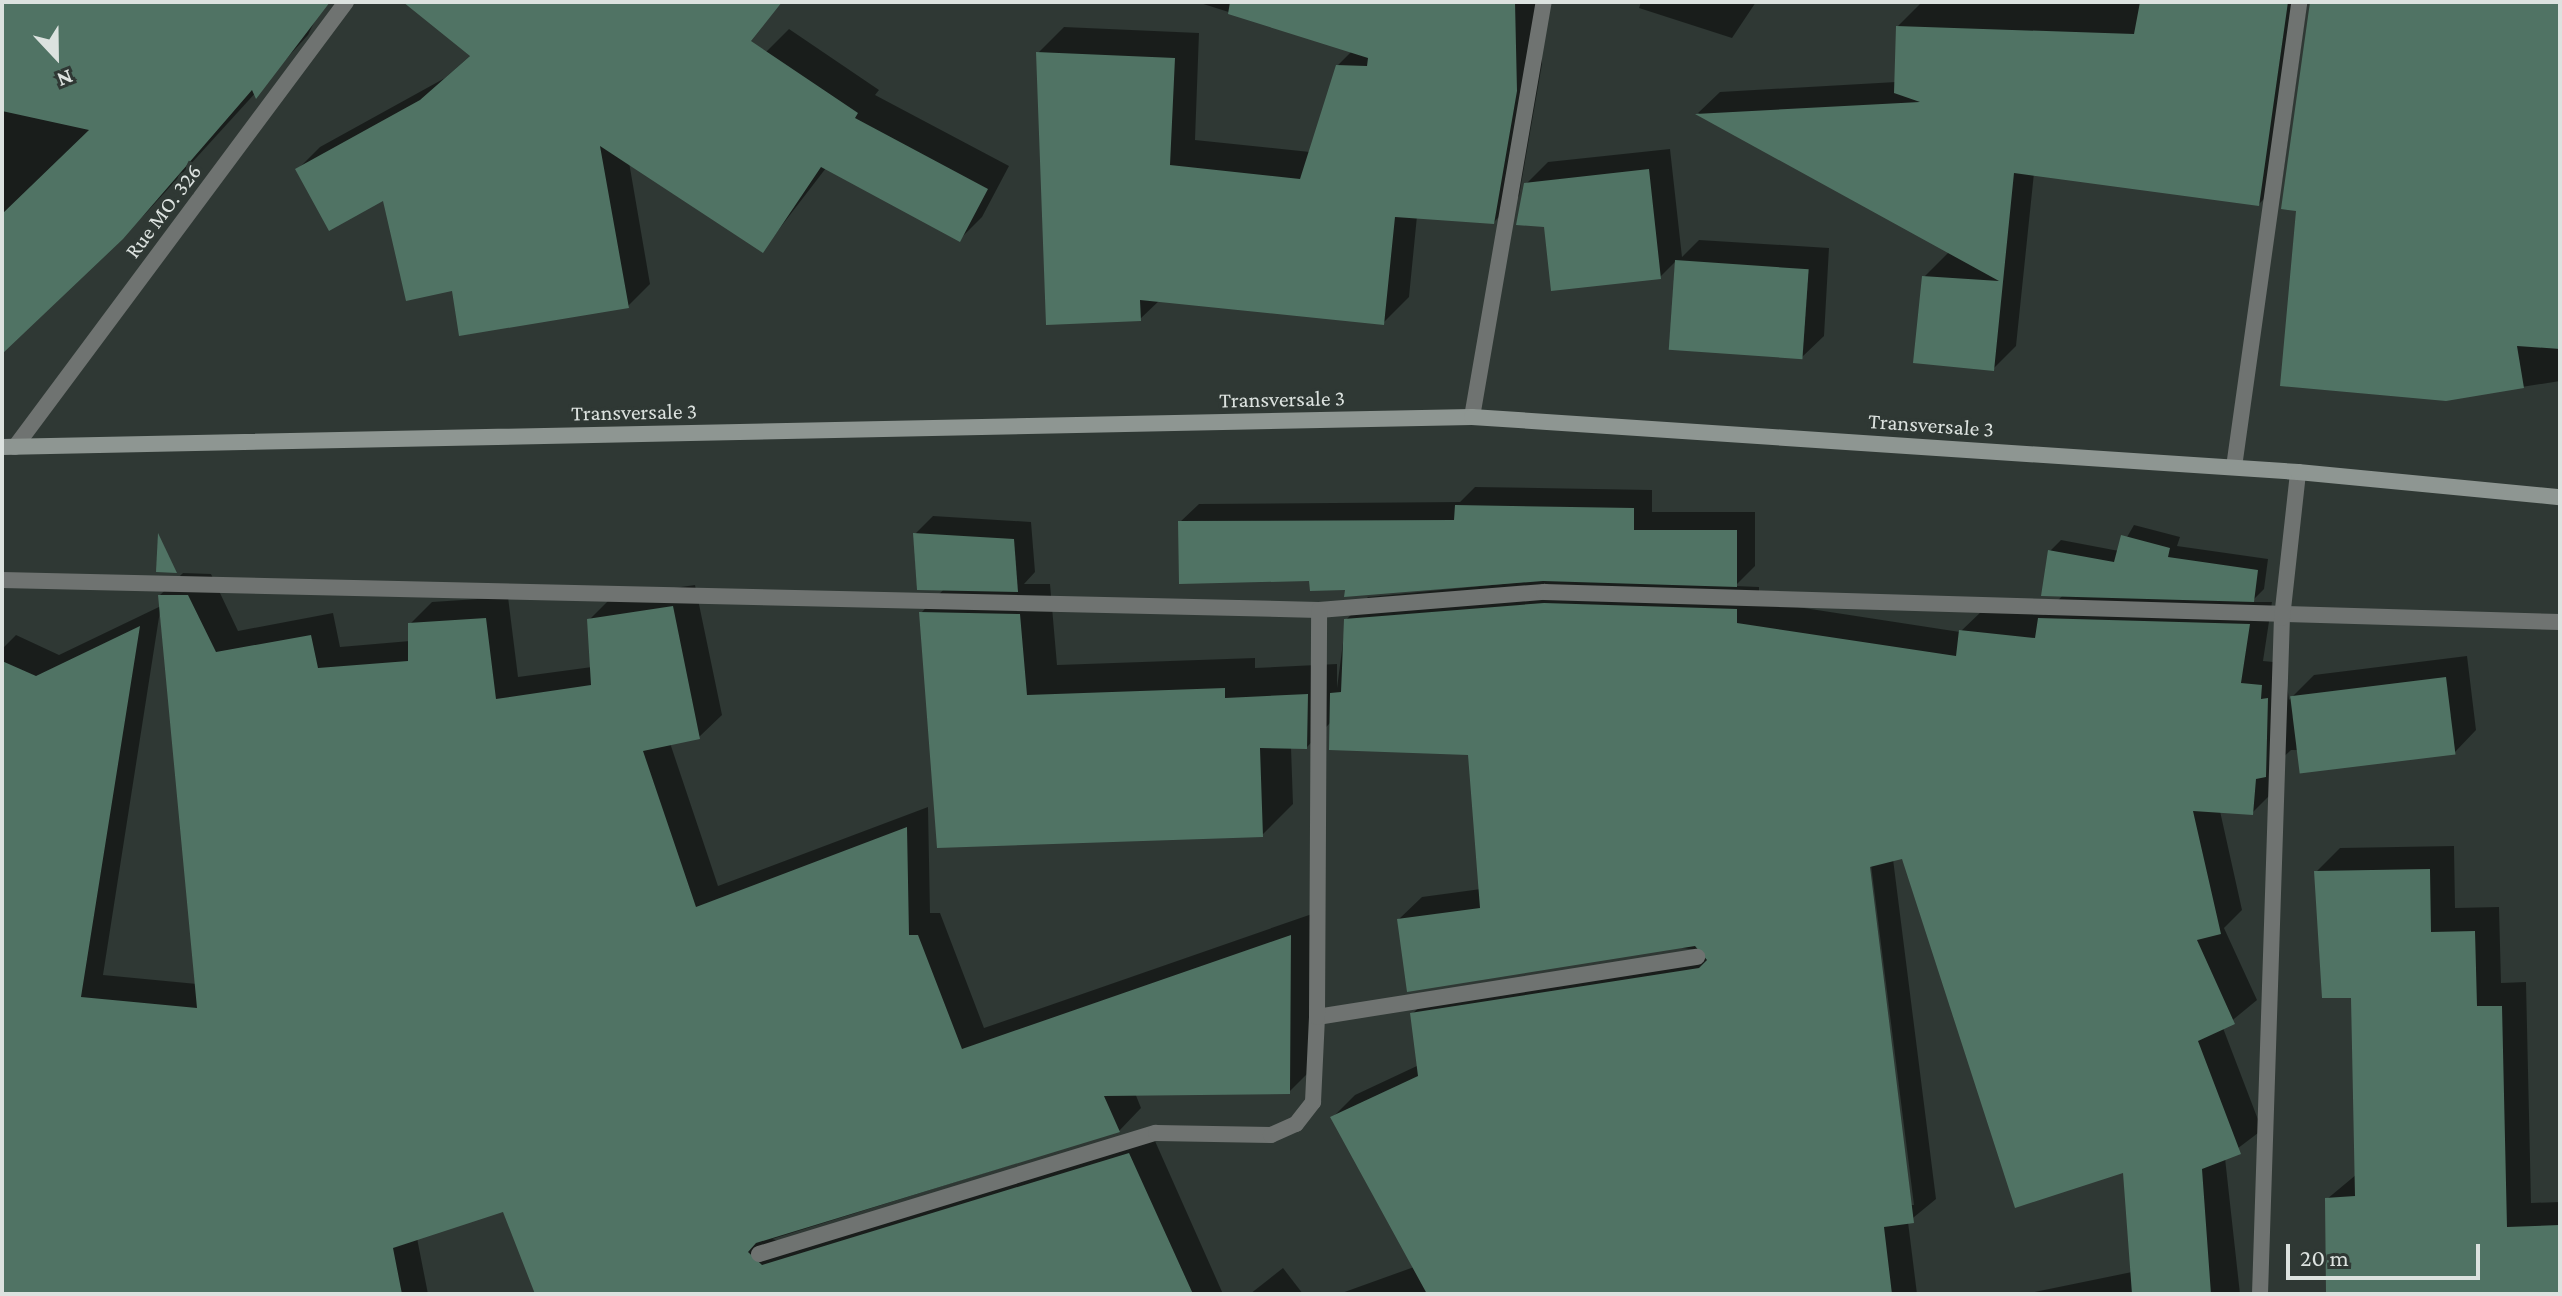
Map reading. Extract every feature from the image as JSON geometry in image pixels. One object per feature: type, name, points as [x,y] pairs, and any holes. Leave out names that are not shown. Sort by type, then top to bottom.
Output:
[{"type":"main road","name":"Transversale 3","points":[[8,447],[1472,417],[2234,467],[2560,497]]},
{"type":"street","name":"Rue MO. 326","points":[[8,447],[346,2]]},
{"type":"street","points":[[1472,417],[1544,2]]},
{"type":"street","points":[[2234,467],[2299,3]]},
{"type":"street","points":[[2260,1294],[2282,618],[2298,472]]},
{"type":"street","points":[[2,580],[1319,610],[1544,592],[2282,618],[2560,622]]},
{"type":"street","points":[[759,1254],[1156,1133],[1271,1135],[1296,1124],[1313,1102],[1317,1017],[1319,610]]},
{"type":"street","points":[[1317,1017],[1697,957]]},
{"type":"building","points":[[2,2],[330,2],[256,99],[252,90],[123,239],[2,354],[2,214],[89,130],[2,111]]},
{"type":"building","points":[[403,2],[782,2],[751,41],[858,113],[855,118],[988,189],[960,242],[821,167],[763,253],[600,146],[629,308],[459,336],[452,291],[406,301],[383,201],[329,231],[295,169],[420,100],[470,56]]},
{"type":"building","points":[[1230,2],[1515,2],[1517,91],[1494,224],[1395,217],[1384,325],[1140,300],[1141,321],[1046,325],[1036,52],[1175,58],[1170,165],[1300,179],[1336,65],[1367,66],[1368,58],[1228,14]]},
{"type":"building","points":[[2140,2],[2288,2],[2259,206],[2014,173],[1994,371],[1913,363],[1922,276],[1999,281],[1695,114],[1920,102],[1894,93],[1896,26],[2134,34]]},
{"type":"building","points":[[2310,2],[2560,2],[2560,349],[2517,346],[2524,388],[2446,401],[2280,386],[2296,211],[2281,209]]},
{"type":"building","points":[[1649,169],[1661,279],[1551,291],[1544,227],[1516,225],[1524,183]]},
{"type":"building","points":[[1675,260],[1809,269],[1802,359],[1669,350]]},
{"type":"building","points":[[1455,505],[1634,508],[1634,530],[1737,530],[1737,587],[1543,581],[1344,597],[1345,590],[1310,591],[1309,581],[1179,584],[1178,521],[1454,520]]},
{"type":"building","points":[[158,533],[177,573],[156,572]]},
{"type":"building","points":[[913,533],[1014,539],[1018,592],[917,590]]},
{"type":"building","points":[[2121,535],[2170,548],[2168,557],[2258,570],[2254,602],[2041,596],[2048,550],[2114,562]]},
{"type":"building","points":[[158,595],[188,595],[216,652],[311,635],[318,668],[408,661],[408,623],[486,618],[496,699],[591,685],[587,619],[673,606],[700,739],[643,751],[696,907],[907,827],[909,935],[918,935],[962,1049],[1291,935],[1290,1094],[1104,1096],[1120,1132],[756,1243],[748,1252],[762,1265],[1129,1153],[1193,1294],[535,1294],[503,1212],[393,1248],[402,1294],[2,1294],[2,661],[36,676],[140,626],[81,997],[197,1008]]},
{"type":"building","points":[[1544,603],[1737,609],[1737,623],[1956,656],[1959,630],[2035,638],[2038,618],[2250,624],[2241,683],[2262,685],[2261,699],[2268,698],[2266,777],[2256,779],[2253,815],[2193,811],[2221,934],[2197,940],[2235,1024],[2198,1041],[2241,1154],[2202,1169],[2211,1294],[2132,1294],[2123,1173],[2015,1208],[1902,859],[1870,867],[1914,1223],[1884,1227],[1892,1294],[1427,1294],[1330,1117],[1418,1076],[1410,1013],[1699,968],[1707,960],[1695,946],[1407,992],[1397,919],[1480,908],[1468,755],[1329,750],[1330,693],[1341,692],[1344,619]]},
{"type":"building","points":[[919,612],[1020,614],[1027,695],[1225,688],[1225,698],[1308,694],[1307,749],[1260,748],[1263,837],[937,848]]},
{"type":"building","points":[[2446,677],[2456,754],[2300,774],[2290,696]]},
{"type":"building","points":[[2430,869],[2431,932],[2475,931],[2477,1006],[2502,1006],[2507,1227],[2560,1225],[2560,1294],[2326,1294],[2325,1198],[2355,1196],[2351,998],[2322,998],[2314,871]]}]
